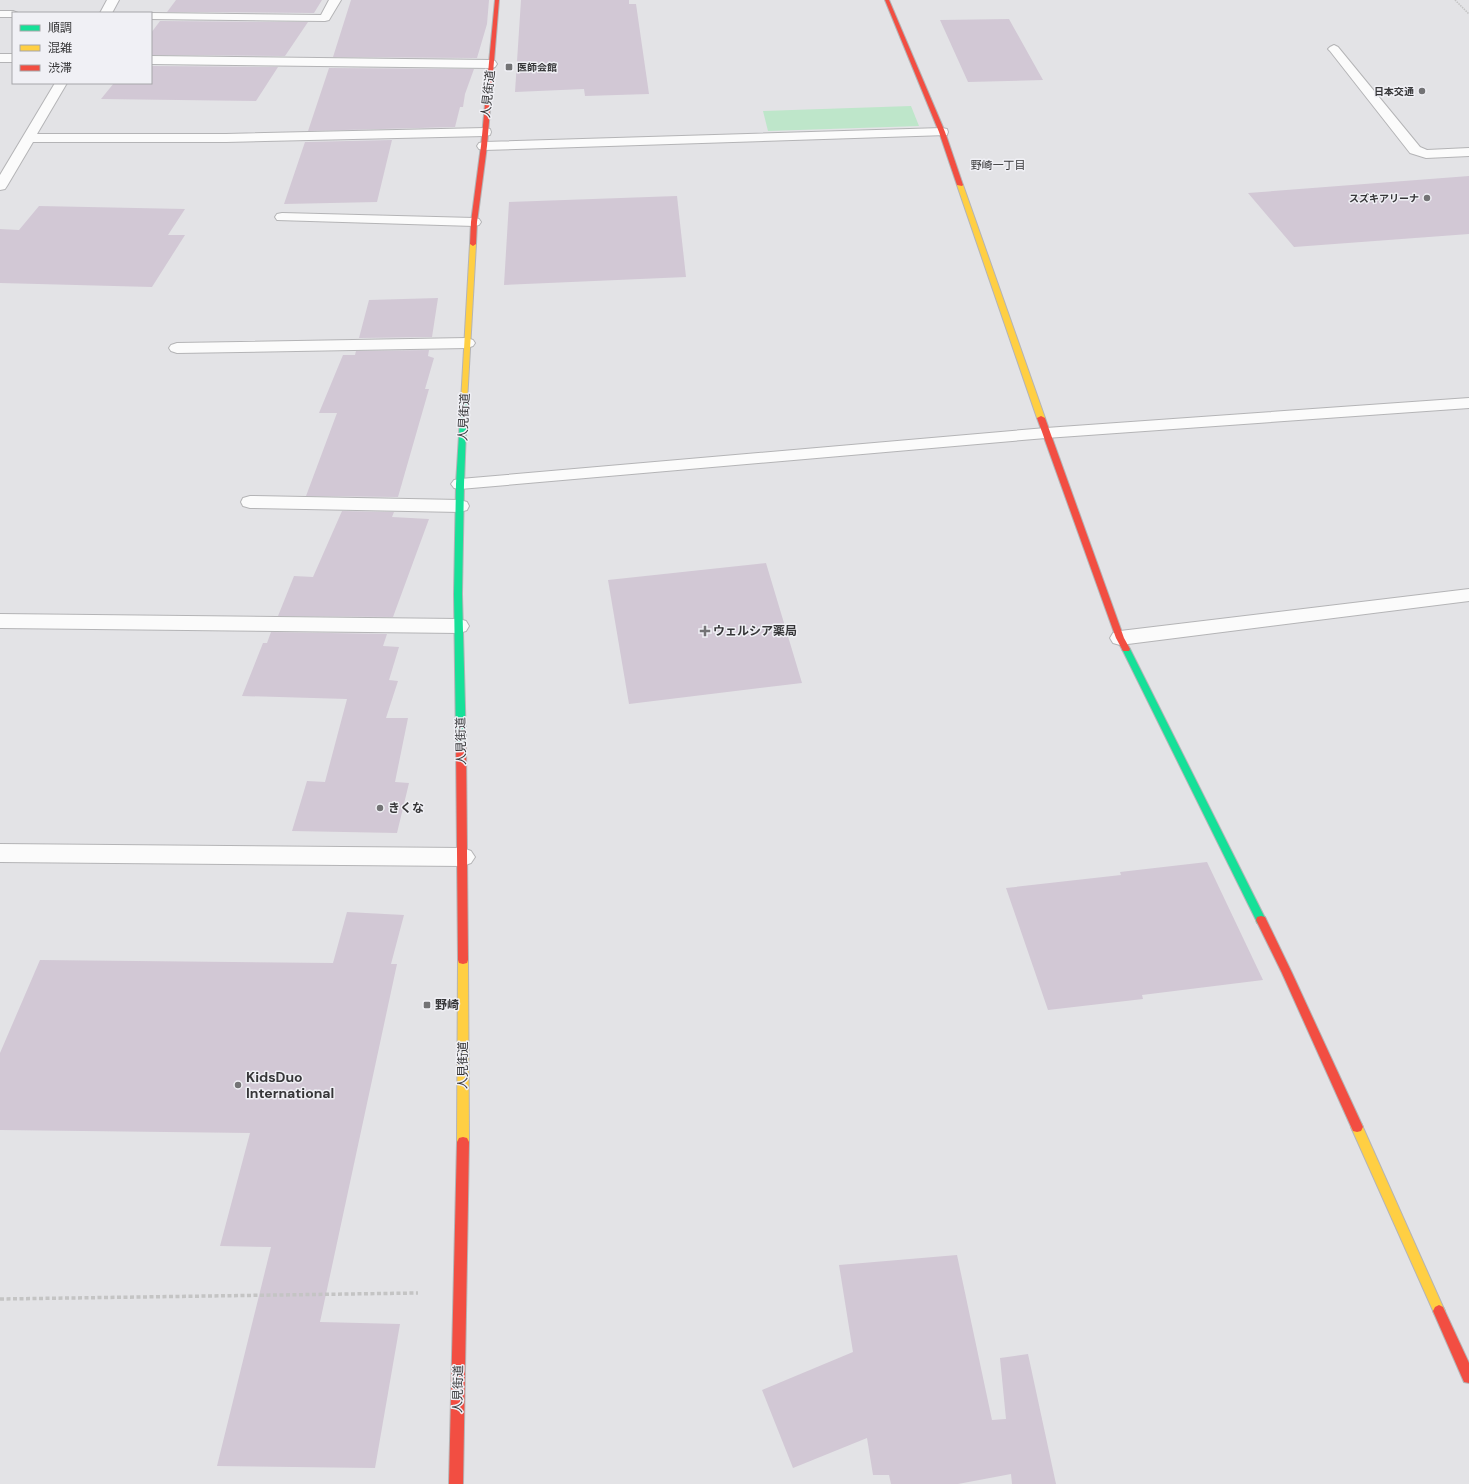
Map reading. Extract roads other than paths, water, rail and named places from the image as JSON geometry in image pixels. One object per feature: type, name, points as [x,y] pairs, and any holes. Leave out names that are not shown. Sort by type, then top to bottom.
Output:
[{"type":"main road","name":"人見街道","points":[[456,1484],[463,1178],[463,857],[459,626],[460,484],[474,222],[484,146],[497,0]]},
{"type":"main road","points":[[887,0],[942,132],[1046,433],[1120,638],[1287,973],[1469,1377]]},
{"type":"street","points":[[107,12],[113,0]]},
{"type":"street","points":[[152,16],[325,18],[335,0]]},
{"type":"street","points":[[0,14],[12,14]]},
{"type":"street","points":[[1334,49],[1415,150],[1426,154],[1469,152]]},
{"type":"street","points":[[0,58],[12,58]]},
{"type":"street","points":[[152,60],[491,64]]},
{"type":"street","points":[[0,186],[60,84]]},
{"type":"street","points":[[28,138],[226,138],[485,132]]},
{"type":"street","points":[[484,146],[942,132]]},
{"type":"street","points":[[282,217],[474,222]]},
{"type":"street","points":[[177,348],[467,343]]},
{"type":"street","points":[[460,484],[1046,433],[1469,403]]},
{"type":"street","points":[[250,502],[460,506]]},
{"type":"street","points":[[1120,638],[1469,596]]},
{"type":"street","points":[[0,621],[459,626]]},
{"type":"street","points":[[0,853],[463,857]]},
{"type":"place","name":"医師会館","points":[[509,67]]},
{"type":"place","name":"日本交通","points":[[1422,91]]},
{"type":"place","name":"スズキアリーナ","points":[[1427,198]]},
{"type":"place","name":"ウェルシア薬局","points":[[705,631]]},
{"type":"place","name":"きくな","points":[[380,808]]},
{"type":"place","name":"野崎","points":[[427,1005]]},
{"type":"place","name":"KidsDuo International","points":[[238,1085]]},
{"type":"district","name":"野崎一丁目","points":[[998,165]]}]
